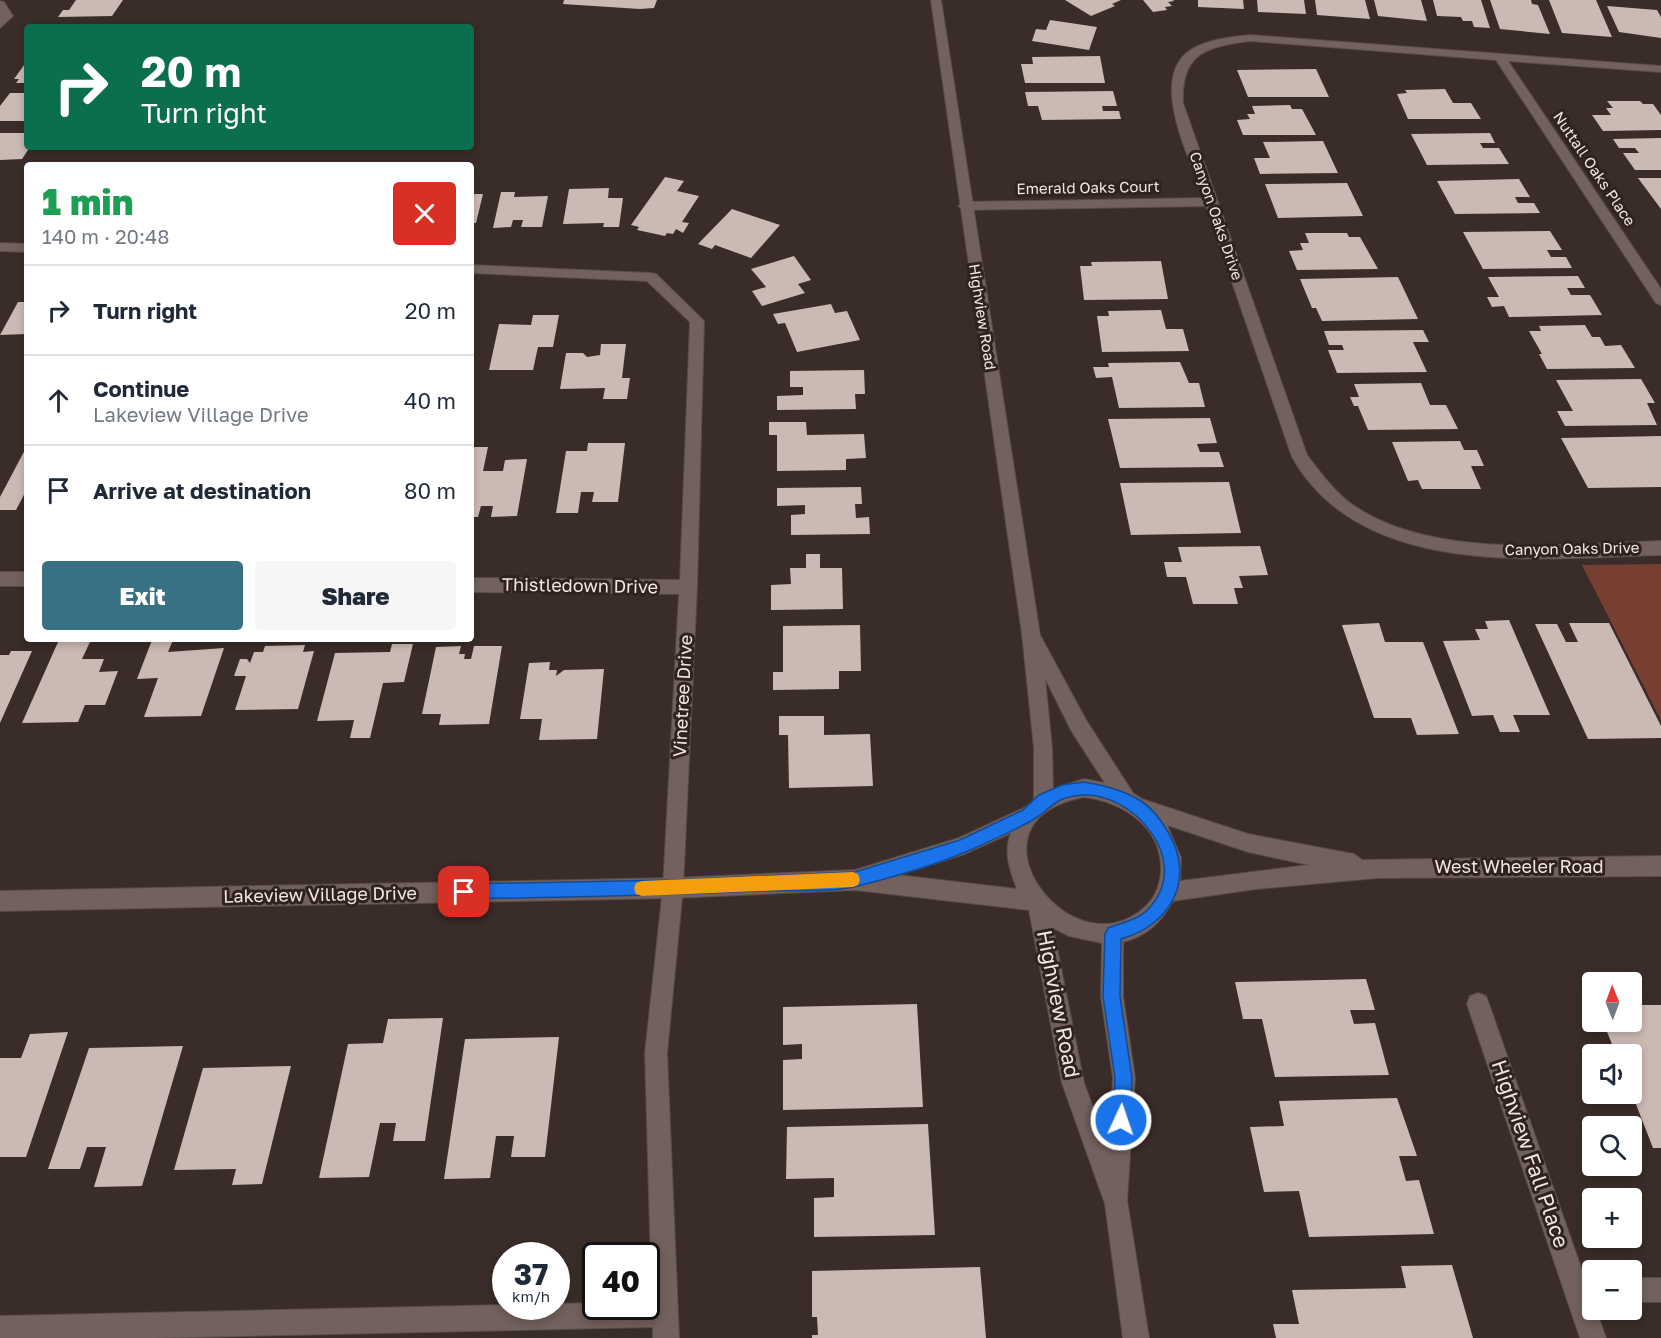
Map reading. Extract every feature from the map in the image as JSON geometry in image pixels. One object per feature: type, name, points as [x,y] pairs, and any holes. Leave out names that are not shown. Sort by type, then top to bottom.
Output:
[{"type":"street","name":"Highview Road","points":[[936,0],[1030,634],[1043,748],[1044,800]]},
{"type":"street","points":[[0,4],[7,16],[0,25]]},
{"type":"street","name":"Canyon Oaks Drive","points":[[1661,69],[1250,38],[1203,47],[1188,57],[1175,83],[1177,104],[1300,457],[1319,483],[1346,508],[1380,527],[1425,542],[1473,550],[1661,548]]},
{"type":"street","name":"Nuttall Oaks Place","points":[[1499,56],[1661,300]]},
{"type":"street","name":"Emerald Oaks Court","points":[[965,206],[1211,202]]},
{"type":"street","points":[[0,247],[24,248]]},
{"type":"street","name":"Vinetree Drive","points":[[0,1329],[666,1326],[656,1053],[673,888],[688,587],[697,321],[651,277],[474,269]]},
{"type":"street","points":[[0,579],[24,579]]},
{"type":"street","name":"Thistledown Drive","points":[[474,585],[688,587]]},
{"type":"street","name":"Highview Road","points":[[1030,634],[1079,726],[1131,803]]},
{"type":"street","points":[[1084,788],[1105,791],[1131,803],[1155,824],[1168,846],[1173,869],[1169,892],[1156,912],[1138,927],[1113,934],[1086,932],[1059,922],[1036,903],[1021,880],[1016,856],[1018,834],[1028,815],[1044,800],[1062,791],[1084,788]]},
{"type":"street","name":"West Wheeler Road","points":[[1131,803],[1248,843],[1377,868]]},
{"type":"street","name":"Lakeview Village Drive","points":[[855,879],[963,846],[1028,815]]},
{"type":"street","name":"West Wheeler Road","points":[[1169,892],[1256,879],[1377,868],[1661,866]]},
{"type":"street","name":"Lakeview Village Drive","points":[[0,901],[673,888],[855,879],[1036,903]]},
{"type":"street","name":"Highview Road","points":[[1036,903],[1073,1083],[1117,1204]]},
{"type":"street","name":"Highview Road","points":[[1113,934],[1112,996],[1124,1078],[1117,1204],[1136,1338]]},
{"type":"street","name":"Highview Fall Place","points":[[1478,1004],[1582,1283]]},
{"type":"street","points":[[1642,1290],[1661,1290]]},
{"type":"street","name":"Highview Fall Place","points":[[1590,1320],[1593,1338]]},
{"type":"shaded area","points":[[1661,564],[1661,720],[1582,565]]},
{"type":"building","points":[[76,0],[123,0],[112,16],[58,17],[63,10],[69,10]]},
{"type":"building","points":[[564,0],[657,0],[654,8],[640,9],[563,4]]},
{"type":"building","points":[[1065,0],[1121,0],[1112,4],[1115,6],[1091,16]]},
{"type":"building","points":[[1143,0],[1174,1],[1168,2],[1172,6],[1165,7],[1167,10],[1153,12]]},
{"type":"building","points":[[1198,0],[1243,0],[1244,9],[1198,7]]},
{"type":"building","points":[[1257,0],[1304,0],[1306,14],[1258,12]]},
{"type":"building","points":[[1315,0],[1365,0],[1370,19],[1317,15]]},
{"type":"building","points":[[1374,0],[1421,0],[1427,21],[1378,16]]},
{"type":"building","points":[[1433,0],[1481,0],[1490,28],[1474,27],[1472,21],[1463,21],[1461,17],[1437,16]]},
{"type":"building","points":[[1490,0],[1531,0],[1532,4],[1538,5],[1550,34],[1500,29]]},
{"type":"building","points":[[1549,0],[1596,0],[1612,37],[1562,33]]},
{"type":"building","points":[[1607,6],[1657,10],[1661,17],[1661,38],[1619,32]]},
{"type":"building","points":[[1050,20],[1097,27],[1089,50],[1032,41],[1036,29],[1046,30]]},
{"type":"building","points":[[1100,56],[1105,83],[1025,83],[1021,64],[1033,64],[1032,57]]},
{"type":"building","points":[[24,65],[24,83],[16,83],[19,79],[14,79]]},
{"type":"building","points":[[1316,69],[1329,97],[1248,97],[1237,70]]},
{"type":"building","points":[[1445,89],[1453,103],[1471,103],[1481,119],[1408,119],[1397,94],[1407,93],[1405,90]]},
{"type":"building","points":[[1113,91],[1117,106],[1102,106],[1103,111],[1119,111],[1121,119],[1042,120],[1038,106],[1028,106],[1025,92]]},
{"type":"building","points":[[10,93],[24,93],[24,121],[0,121],[0,106]]},
{"type":"building","points":[[1607,101],[1640,101],[1643,104],[1653,104],[1661,115],[1661,130],[1603,131],[1592,115],[1611,115],[1606,108],[1613,108]]},
{"type":"building","points":[[1290,105],[1292,109],[1302,109],[1316,135],[1243,135],[1237,120],[1250,119],[1247,114],[1255,114],[1252,106]]},
{"type":"building","points":[[0,133],[24,133],[24,150],[28,150],[22,159],[0,160]]},
{"type":"building","points":[[1490,133],[1495,143],[1480,143],[1483,148],[1499,148],[1509,164],[1427,165],[1411,134]]},
{"type":"building","points":[[1661,138],[1661,170],[1635,170],[1623,153],[1639,153],[1635,148],[1619,148],[1613,139]]},
{"type":"building","points":[[1323,141],[1338,173],[1260,174],[1254,158],[1270,158],[1263,142]]},
{"type":"building","points":[[665,177],[684,181],[677,191],[699,196],[682,222],[689,223],[683,233],[676,229],[673,234],[667,233],[665,236],[637,230],[639,227],[631,225]]},
{"type":"building","points":[[1638,178],[1661,178],[1661,209]]},
{"type":"building","points":[[1519,179],[1530,197],[1515,197],[1518,203],[1534,203],[1540,213],[1455,214],[1437,181]]},
{"type":"building","points":[[1347,183],[1363,216],[1278,218],[1265,184]]},
{"type":"building","points":[[609,188],[608,198],[623,198],[619,227],[603,227],[604,223],[563,224],[569,189]]},
{"type":"building","points":[[501,192],[515,192],[514,197],[548,196],[542,227],[521,227],[523,220],[513,220],[511,227],[493,228]]},
{"type":"building","points":[[474,194],[483,194],[476,223],[474,223]]},
{"type":"building","points":[[732,209],[780,225],[751,258],[715,245],[712,249],[698,244]]},
{"type":"building","points":[[1550,231],[1562,250],[1547,250],[1551,257],[1566,257],[1572,268],[1483,269],[1463,232]]},
{"type":"building","points":[[1305,233],[1347,233],[1349,237],[1360,237],[1378,269],[1297,270],[1289,251],[1303,250],[1300,243],[1309,243]]},
{"type":"building","points":[[794,256],[811,280],[798,284],[805,293],[762,306],[752,291],[766,287],[751,269]]},
{"type":"building","points":[[1161,261],[1168,299],[1084,300],[1080,266],[1092,266],[1091,262]]},
{"type":"building","points":[[1578,276],[1585,288],[1567,288],[1571,295],[1590,295],[1602,315],[1509,317],[1504,306],[1492,307],[1487,297],[1499,297],[1488,277]]},
{"type":"building","points":[[1398,277],[1418,319],[1322,321],[1316,308],[1312,308],[1300,279]]},
{"type":"building","points":[[18,302],[24,302],[24,334],[0,335]]},
{"type":"building","points":[[831,304],[835,313],[847,311],[860,340],[797,352],[785,323],[778,324],[773,314]]},
{"type":"building","points":[[1161,310],[1166,329],[1183,329],[1189,351],[1102,352],[1097,316],[1109,316],[1108,311]]},
{"type":"building","points":[[533,315],[559,315],[553,347],[538,347],[533,370],[489,370],[499,324],[531,325]]},
{"type":"building","points":[[1585,325],[1592,337],[1600,337],[1605,346],[1621,345],[1635,368],[1547,369],[1539,354],[1542,354],[1529,331],[1541,331],[1539,326]]},
{"type":"building","points":[[1423,330],[1429,342],[1413,342],[1427,372],[1337,373],[1328,350],[1344,350],[1342,345],[1329,345],[1324,331]]},
{"type":"building","points":[[601,344],[626,344],[622,378],[630,378],[627,399],[603,399],[605,388],[560,389],[566,353],[583,353],[587,357],[600,355]]},
{"type":"building","points":[[1180,362],[1189,383],[1199,383],[1205,407],[1119,408],[1112,377],[1096,378],[1093,367],[1109,367],[1108,363]]},
{"type":"building","points":[[864,370],[865,394],[855,394],[856,409],[777,410],[777,396],[803,395],[803,387],[790,387],[790,371]]},
{"type":"building","points":[[1641,379],[1655,403],[1647,403],[1657,425],[1565,426],[1557,411],[1573,411],[1556,380]]},
{"type":"building","points":[[1421,383],[1430,405],[1446,405],[1458,429],[1368,430],[1358,406],[1354,406],[1350,397],[1359,397],[1354,384]]},
{"type":"building","points":[[1210,418],[1217,443],[1197,444],[1200,452],[1219,452],[1224,467],[1120,468],[1108,419]]},
{"type":"building","points":[[769,422],[806,422],[807,435],[864,434],[866,458],[846,459],[846,470],[777,471],[777,435],[769,435]]},
{"type":"building","points":[[1661,436],[1661,487],[1588,488],[1561,438]]},
{"type":"building","points":[[1460,441],[1464,450],[1477,450],[1484,466],[1471,466],[1481,489],[1422,489],[1418,480],[1408,481],[1392,442]]},
{"type":"building","points":[[588,443],[625,443],[618,502],[592,502],[594,492],[581,492],[578,513],[556,513],[566,451],[587,451]]},
{"type":"building","points":[[474,447],[488,447],[483,471],[503,471],[505,460],[527,459],[517,516],[491,517],[493,506],[481,506],[478,517],[474,517]]},
{"type":"building","points":[[24,452],[24,495],[16,510],[0,510],[0,497]]},
{"type":"building","points":[[1229,482],[1241,533],[1131,535],[1120,483]]},
{"type":"building","points":[[861,487],[862,504],[855,504],[856,518],[869,517],[870,534],[791,535],[791,515],[805,514],[805,505],[777,506],[777,488]]},
{"type":"building","points":[[1260,546],[1268,575],[1239,576],[1243,588],[1234,588],[1238,604],[1193,604],[1186,577],[1167,577],[1164,562],[1182,562],[1178,547]]},
{"type":"building","points":[[806,554],[820,554],[820,568],[842,568],[843,609],[771,610],[771,585],[791,584],[790,568],[806,568]]},
{"type":"building","points":[[1509,620],[1550,715],[1513,715],[1520,732],[1500,732],[1493,715],[1472,716],[1443,641],[1480,640],[1475,629],[1488,629],[1485,621]]},
{"type":"building","points":[[1379,623],[1385,642],[1423,642],[1459,734],[1417,735],[1411,718],[1374,718],[1342,625]]},
{"type":"building","points":[[1569,623],[1609,623],[1661,726],[1661,738],[1588,739],[1535,624],[1557,624],[1566,642],[1578,642]]},
{"type":"building","points":[[860,625],[861,671],[839,671],[839,689],[773,690],[773,672],[783,672],[783,626]]},
{"type":"building","points":[[58,642],[90,642],[82,659],[104,659],[99,672],[118,671],[105,705],[85,705],[78,722],[22,723]]},
{"type":"building","points":[[151,642],[172,642],[168,652],[224,648],[201,716],[144,717],[158,678],[137,679]]},
{"type":"building","points":[[392,644],[413,644],[404,682],[383,683],[370,738],[350,738],[354,720],[317,721],[335,653],[390,652]]},
{"type":"building","points":[[305,645],[303,652],[314,651],[298,709],[235,710],[246,676],[234,676],[240,659],[247,659],[250,663],[254,652],[263,652],[265,646]]},
{"type":"building","points":[[461,646],[459,654],[465,654],[464,659],[471,659],[474,646],[502,646],[489,724],[439,725],[441,714],[422,714],[436,647]]},
{"type":"building","points":[[11,651],[32,651],[0,723],[0,655],[9,655]]},
{"type":"building","points":[[550,662],[549,670],[557,670],[556,676],[564,670],[604,669],[597,739],[539,740],[542,719],[520,719],[529,663]]},
{"type":"building","points":[[779,716],[824,716],[824,735],[870,734],[873,786],[789,788],[788,735],[779,735]]},
{"type":"building","points":[[1366,979],[1375,1010],[1350,1010],[1354,1024],[1375,1023],[1389,1075],[1275,1077],[1262,1019],[1243,1019],[1235,982]]},
{"type":"building","points":[[917,1004],[923,1107],[783,1110],[783,1060],[802,1059],[802,1044],[783,1045],[783,1007]]},
{"type":"building","points":[[1642,1005],[1661,1005],[1661,1148],[1653,1148],[1636,1104],[1642,1104],[1642,1044],[1612,1044],[1607,1032],[1642,1032]]},
{"type":"building","points":[[443,1018],[425,1141],[393,1141],[396,1123],[380,1123],[369,1177],[319,1178],[348,1044],[383,1043],[388,1019]]},
{"type":"building","points":[[68,1032],[26,1157],[0,1157],[0,1058],[21,1058],[30,1034]]},
{"type":"building","points":[[559,1037],[545,1157],[511,1157],[514,1136],[496,1136],[490,1178],[444,1179],[465,1039]]},
{"type":"building","points":[[183,1046],[142,1186],[94,1187],[106,1147],[87,1147],[80,1169],[48,1169],[89,1048]]},
{"type":"building","points":[[291,1066],[262,1184],[232,1185],[236,1169],[174,1170],[203,1068]]},
{"type":"building","points":[[1397,1098],[1417,1156],[1399,1156],[1406,1181],[1419,1180],[1434,1234],[1309,1237],[1299,1191],[1264,1192],[1250,1127],[1284,1126],[1279,1101]]},
{"type":"building","points":[[928,1124],[935,1235],[814,1237],[814,1198],[834,1197],[834,1178],[786,1179],[787,1127]]},
{"type":"building","points":[[1452,1265],[1473,1338],[1276,1338],[1273,1324],[1299,1324],[1292,1290],[1406,1288],[1401,1266]]},
{"type":"building","points":[[980,1267],[986,1338],[812,1338],[812,1335],[818,1335],[817,1317],[812,1317],[812,1271]]},
{"type":"slow traffic","points":[[642,888],[853,880]]},
{"type":"route","points":[[464,892],[673,888],[855,879],[963,846],[1028,815],[1044,800],[1062,791],[1084,788],[1105,791],[1137,806],[1155,824],[1168,846],[1173,869],[1169,892],[1156,912],[1138,927],[1113,934],[1112,996],[1124,1078],[1121,1120]]}]
